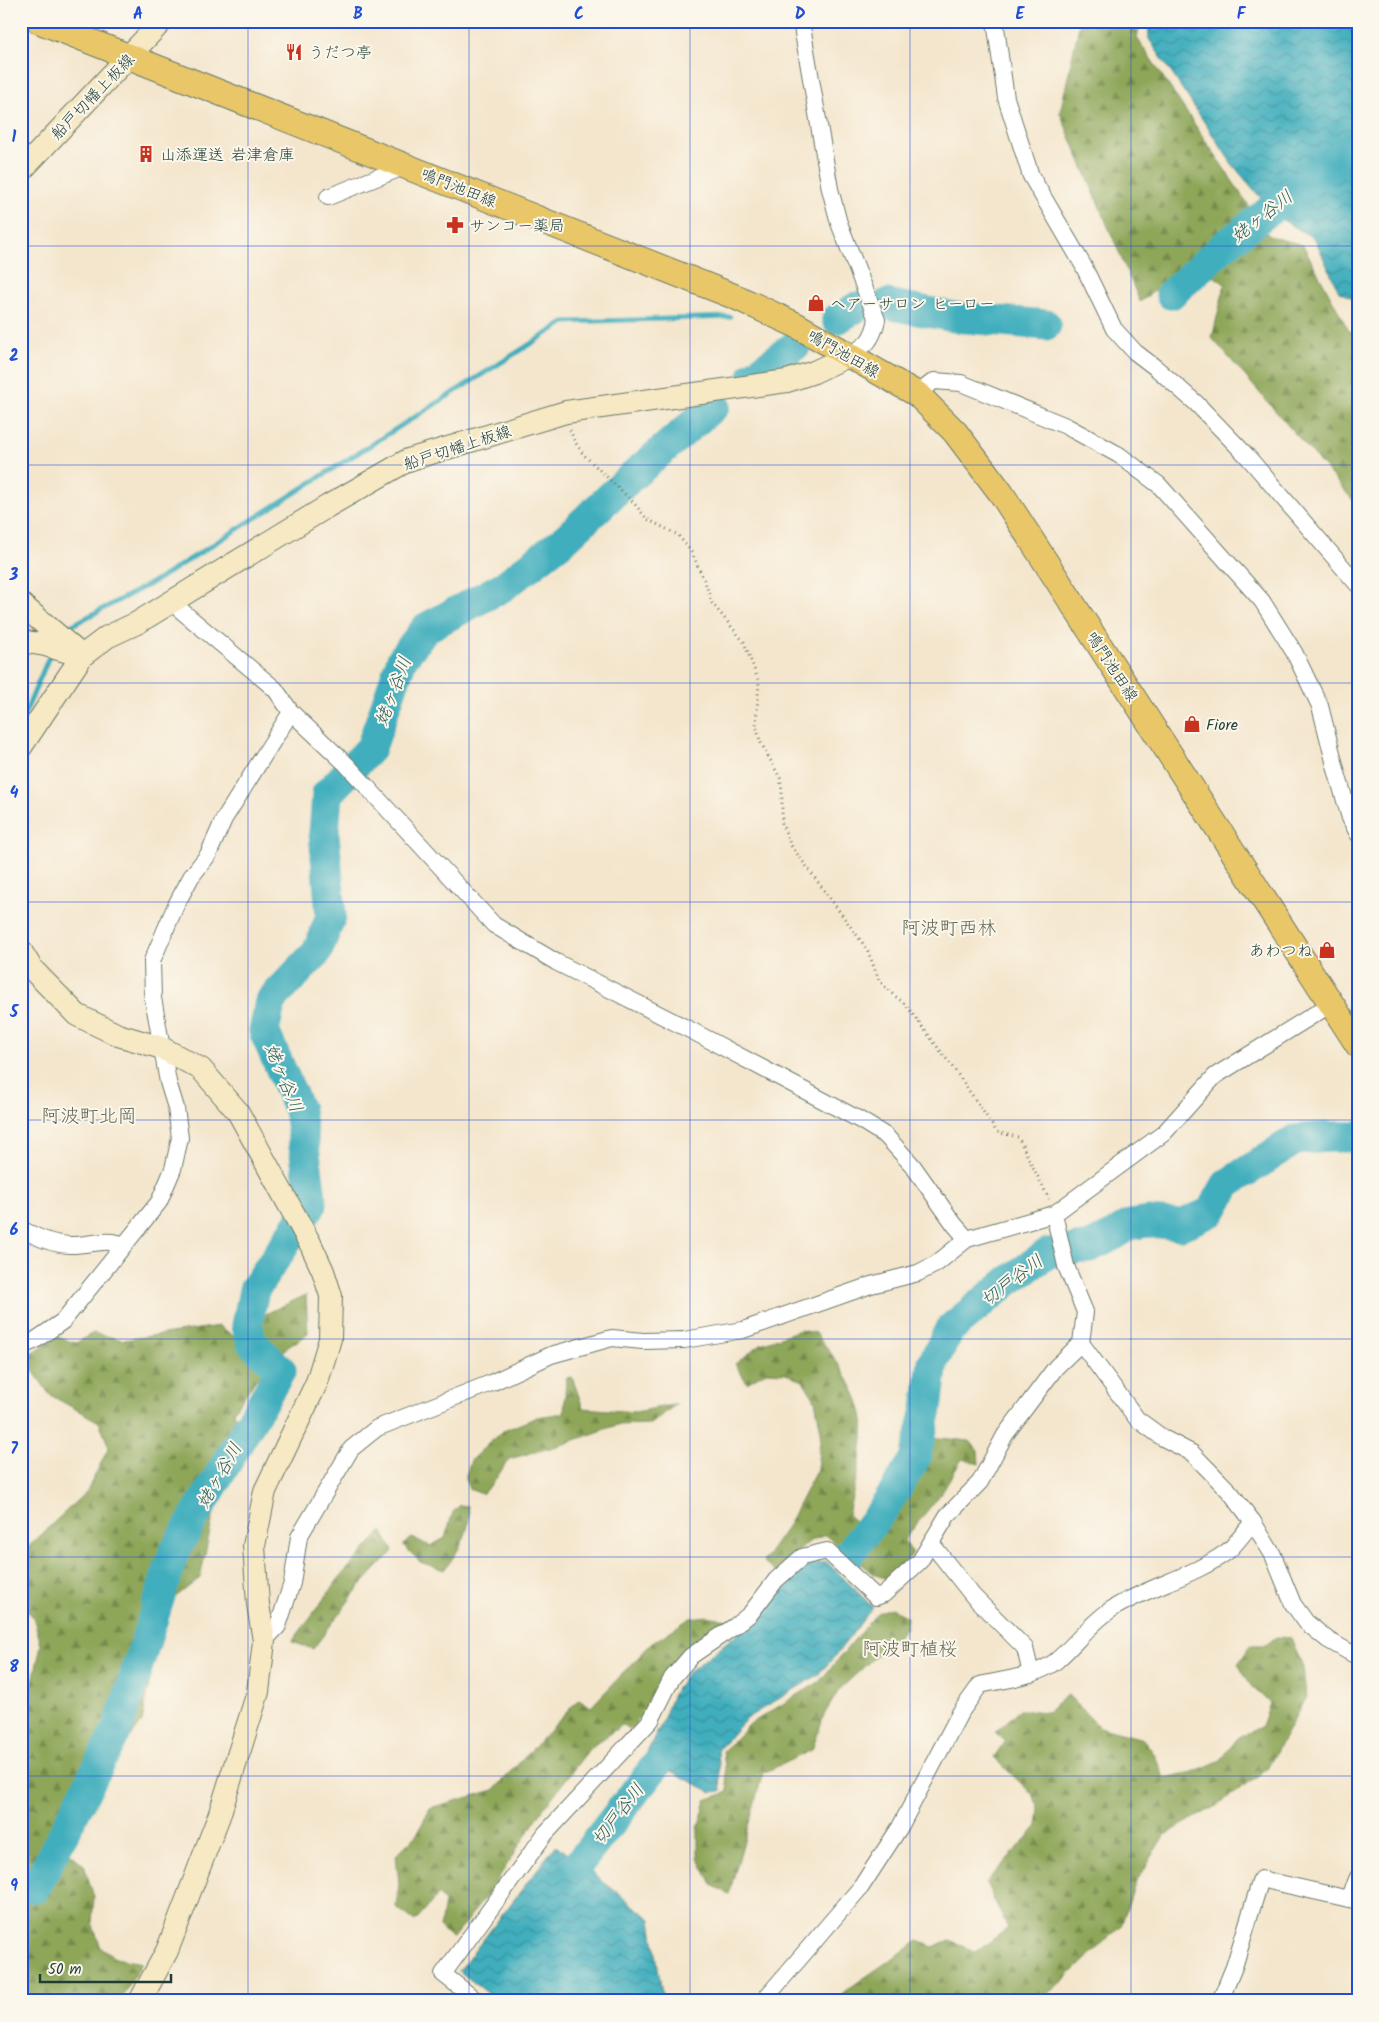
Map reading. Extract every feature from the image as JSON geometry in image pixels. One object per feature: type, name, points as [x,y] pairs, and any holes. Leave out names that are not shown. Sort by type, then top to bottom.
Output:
[{"type":"main road","name":"鳴門池田線","points":[[38,21],[738,298],[796,325],[917,394],[955,432],[1001,494],[1344,1015],[1358,1045]]},
{"type":"street","name":"船戸切幡上板線","points":[[21,171],[162,21]]},
{"type":"street","points":[[801,21],[830,189],[838,223],[877,320],[873,336],[864,346],[848,356]]},
{"type":"street","points":[[994,21],[1006,98],[1032,176],[1083,265],[1114,329],[1135,352],[1196,403],[1241,450],[1358,585]]},
{"type":"street","points":[[328,198],[406,166]]},
{"type":"street","name":"船戸切幡上板線","points":[[82,656],[107,638],[137,623],[328,506],[408,460],[566,412],[787,381],[814,372],[848,356]]},
{"type":"street","points":[[917,394],[934,382],[961,383],[1066,426],[1119,455],[1159,485],[1262,601],[1294,652],[1320,706],[1350,818],[1358,834]]},
{"type":"street","points":[[171,602],[276,689],[291,712],[351,769],[494,925],[556,962],[758,1066],[860,1120],[886,1136],[913,1166],[954,1224],[967,1239]]},
{"type":"street","points":[[21,604],[82,656]]},
{"type":"street","points":[[21,641],[45,645],[82,656]]},
{"type":"street","points":[[21,747],[82,656]]},
{"type":"street","points":[[21,1346],[34,1341],[63,1321],[159,1202],[173,1169],[180,1138],[176,1108],[153,998],[152,961],[176,905],[191,877],[208,856],[224,819],[291,712]]},
{"type":"street","points":[[21,951],[32,969],[76,1015],[118,1035],[162,1048],[201,1069],[238,1112],[311,1245],[323,1271],[331,1296],[330,1338],[317,1382],[265,1491],[254,1546],[258,1604],[264,1641],[258,1692],[219,1816],[167,1951],[140,2001]]},
{"type":"street","points":[[264,1641],[278,1626],[292,1583],[299,1536],[351,1449],[377,1428],[491,1383],[551,1355],[612,1338],[643,1341],[684,1340],[743,1330],[871,1286],[918,1273],[936,1264],[967,1239],[1054,1214],[1164,1133],[1215,1076],[1344,1015]]},
{"type":"street","points":[[477,2001],[444,1974],[546,1834],[650,1720],[672,1678],[691,1656],[750,1614],[776,1580],[802,1557],[827,1551],[876,1597],[884,1594],[920,1561],[947,1516],[980,1482],[1005,1435],[1056,1367],[1081,1343],[1085,1312],[1066,1266],[1054,1214]]},
{"type":"street","points":[[21,1229],[47,1242],[70,1245],[114,1241],[124,1245]]},
{"type":"street","points":[[1081,1343],[1136,1419],[1163,1438],[1192,1453],[1231,1493],[1253,1522],[1273,1555],[1293,1604],[1306,1622],[1328,1640],[1358,1657]]},
{"type":"street","points":[[763,2001],[862,1887],[900,1827],[960,1713],[980,1685],[1031,1674],[1055,1662],[1077,1639],[1110,1610],[1145,1591],[1206,1565],[1229,1549],[1253,1522]]},
{"type":"street","points":[[931,1543],[972,1596],[1025,1648],[1031,1674]]},
{"type":"street","points":[[1220,2001],[1234,1967],[1261,1878],[1353,1900],[1358,1878]]},
{"type":"path","points":[[566,412],[575,442],[584,454],[623,492],[647,519],[678,535],[692,553],[712,603],[744,642],[759,682],[756,725],[760,741],[780,778],[782,824],[790,844],[867,949],[879,980],[906,1005],[957,1072],[997,1132],[1018,1137],[1048,1196],[1054,1214]]},
{"type":"green space","points":[[1080,21],[1139,21],[1137,38],[1269,236],[1303,245],[1349,331],[1358,336],[1358,506],[1212,338],[1225,284],[1193,261],[1140,302],[1060,113]]},
{"type":"green space","points":[[306,1295],[308,1334],[285,1349],[254,1382],[233,1412],[240,1427],[217,1498],[200,1578],[169,1602],[153,1652],[142,1722],[52,1838],[84,1865],[94,1897],[92,1923],[101,1948],[115,1958],[142,1963],[120,2001],[21,2001],[21,1699],[32,1686],[41,1645],[34,1619],[21,1604],[21,1554],[87,1491],[109,1447],[99,1422],[50,1395],[24,1358],[57,1337],[76,1343],[93,1333],[123,1340],[219,1326],[235,1337],[261,1316]]},
{"type":"green space","points":[[800,1330],[816,1333],[845,1374],[857,1397],[863,1420],[863,1443],[848,1515],[871,1535],[920,1466],[930,1437],[970,1441],[978,1451],[979,1464],[962,1459],[943,1491],[904,1540],[913,1554],[887,1579],[873,1574],[825,1535],[810,1541],[775,1572],[763,1562],[786,1529],[817,1469],[821,1431],[815,1400],[803,1381],[786,1373],[766,1372],[747,1383],[735,1364],[761,1344]]},
{"type":"green space","points":[[572,1377],[583,1408],[635,1412],[677,1404],[650,1424],[617,1425],[561,1445],[509,1459],[493,1483],[482,1494],[469,1489],[465,1479],[471,1460],[501,1432],[537,1417],[564,1413],[566,1378]]},
{"type":"green space","points":[[460,1505],[468,1506],[469,1515],[466,1532],[459,1548],[444,1570],[420,1562],[403,1545],[412,1538],[430,1546],[445,1538],[453,1512]]},
{"type":"green space","points":[[382,1531],[393,1551],[359,1587],[313,1649],[292,1642],[340,1577]]},
{"type":"green space","points":[[891,1608],[907,1617],[906,1628],[839,1690],[824,1715],[812,1750],[763,1773],[729,1894],[712,1885],[698,1857],[698,1829],[706,1800],[728,1792],[723,1751],[750,1724],[819,1682],[877,1613]]},
{"type":"green space","points":[[708,1616],[731,1621],[696,1640],[665,1674],[645,1713],[630,1730],[622,1725],[590,1748],[543,1809],[488,1894],[452,1939],[440,1927],[444,1902],[439,1894],[415,1921],[396,1907],[399,1884],[396,1855],[417,1834],[430,1808],[494,1790],[579,1699],[591,1707],[651,1644],[690,1618]]},
{"type":"green space","points":[[1276,1637],[1291,1638],[1303,1667],[1306,1697],[1267,1769],[1216,1806],[1166,1834],[1135,1884],[1121,1926],[1039,2001],[837,2001],[845,1991],[918,1941],[933,1947],[950,1940],[976,1952],[1008,1928],[986,1883],[1037,1826],[1039,1810],[1034,1796],[994,1757],[1005,1741],[995,1732],[1020,1710],[1047,1712],[1068,1695],[1099,1727],[1143,1739],[1155,1755],[1164,1778],[1193,1772],[1221,1760],[1237,1739],[1262,1726],[1270,1703],[1251,1686],[1238,1664],[1251,1645],[1266,1645]]},
{"type":"water","points":[[1148,21],[1358,21],[1358,301],[1339,292],[1315,239],[1276,216],[1232,164],[1149,39]]},
{"type":"water","points":[[827,1562],[873,1607],[836,1655],[818,1675],[747,1718],[718,1750],[721,1791],[711,1792],[657,1764],[647,1752],[661,1725],[672,1696],[686,1674],[751,1623],[808,1565]]},
{"type":"water","points":[[556,1845],[651,1919],[663,2001],[498,2001],[459,1971]]},
{"type":"waterway","name":"姥ヶ谷川","points":[[1171,294],[1225,245],[1358,142]]},
{"type":"waterway","name":"姥ヶ谷川","points":[[887,304],[954,317],[1046,325]]},
{"type":"waterway","name":"姥ヶ谷川","points":[[837,319],[857,307]]},
{"type":"waterway","points":[[61,631],[157,580],[565,322],[730,317]]},
{"type":"waterway","name":"姥ヶ谷川","points":[[785,345],[791,348]]},
{"type":"waterway","name":"姥ヶ谷川","points":[[753,376],[796,345]]},
{"type":"waterway","name":"姥ヶ谷川","points":[[35,1888],[118,1728],[174,1552],[281,1370],[252,1343],[247,1325],[254,1290],[312,1204],[299,1110],[264,1031],[271,1000],[317,952],[331,916],[324,833],[327,794],[371,748],[402,659],[426,628],[504,586],[565,539],[630,478],[715,405]]},
{"type":"waterway","points":[[21,723],[51,652]]},
{"type":"waterway","name":"切戸谷川","points":[[847,1556],[884,1508],[915,1459],[927,1409],[933,1362],[950,1329],[1007,1282],[1048,1253],[1090,1247],[1113,1236],[1129,1225],[1149,1222],[1181,1225],[1211,1212],[1227,1184],[1295,1140],[1358,1137]]},
{"type":"waterway","name":"切戸谷川","points":[[579,1863],[657,1764]]},
{"type":"place","name":"うだつ亭","points":[[294,52]]},
{"type":"place","name":"山添運送 岩津倉庫","points":[[146,154]]},
{"type":"place","name":"サンコー薬局","points":[[455,225]]},
{"type":"place","name":"ヘアーサロン ヒーロー","points":[[816,303]]},
{"type":"place","name":"Fiore","points":[[1192,724]]},
{"type":"place","name":"あわつね","points":[[1327,950]]},
{"type":"district","name":"阿波町西林","points":[[949,927]]},
{"type":"district","name":"阿波町北岡","points":[[89,1115]]},
{"type":"district","name":"阿波町植桜","points":[[910,1648]]}]
